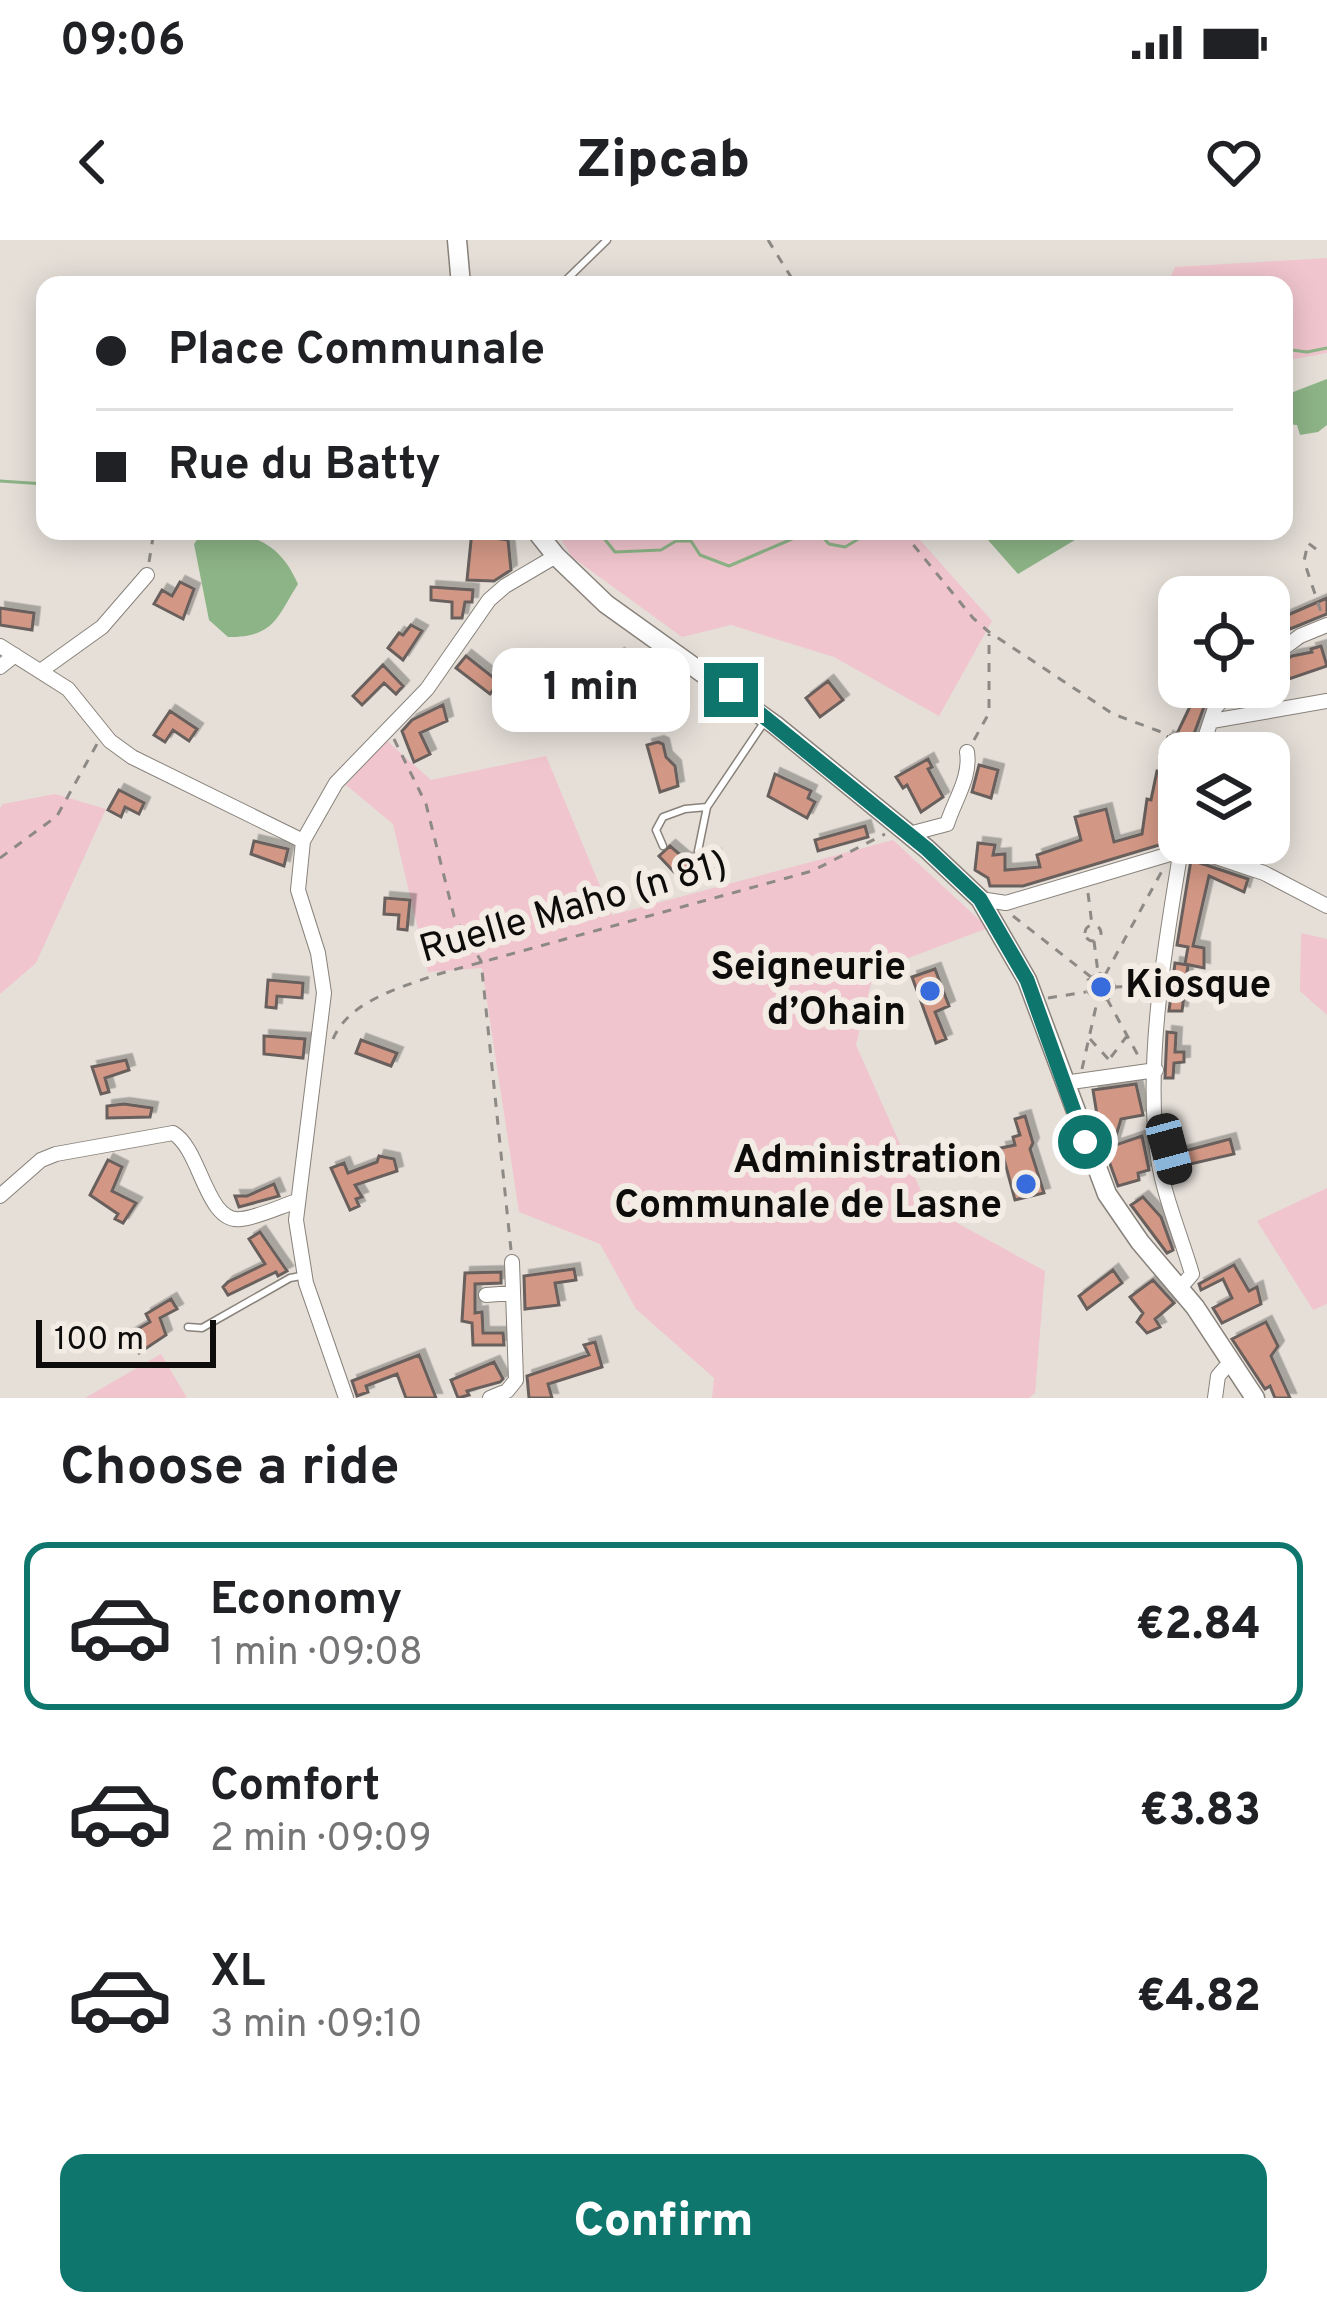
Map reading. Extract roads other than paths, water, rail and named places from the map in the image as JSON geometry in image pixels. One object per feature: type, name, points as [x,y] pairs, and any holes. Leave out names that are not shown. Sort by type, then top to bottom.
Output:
[{"type":"main road","points":[[457,240],[460,276]]},
{"type":"main road","points":[[543,540],[606,604],[767,718],[980,899],[1004,934],[1071,1081],[1100,1178],[1140,1242],[1180,1288],[1255,1398]]},
{"type":"street","points":[[346,1398],[305,1276],[297,1201],[324,993],[318,953],[298,890],[303,841],[336,783],[441,671],[489,600],[556,556]]},
{"type":"street","points":[[41,670],[102,627],[147,575]]},
{"type":"street","points":[[1290,643],[1326,626]]},
{"type":"street","points":[[0,646],[68,689],[102,731],[132,757],[303,841]]},
{"type":"street","points":[[0,667],[15,655]]},
{"type":"street","points":[[1211,722],[1327,701]]},
{"type":"street","points":[[1207,732],[1215,708]]},
{"type":"street","points":[[904,830],[947,824],[968,774],[967,752]]},
{"type":"street","points":[[980,899],[1009,907],[1158,855]]},
{"type":"street","points":[[1177,864],[1152,1071],[1164,1181],[1192,1274],[1180,1288]]},
{"type":"street","points":[[1233,864],[1264,873],[1327,906]]},
{"type":"street","points":[[1004,934],[1009,907]]},
{"type":"street","points":[[1071,1081],[1152,1071]]},
{"type":"street","points":[[0,1196],[41,1160],[56,1154],[173,1133],[185,1142],[218,1209],[229,1218],[241,1220],[297,1201]]},
{"type":"street","points":[[490,1398],[507,1391],[516,1379],[512,1262]]},
{"type":"street","points":[[486,1295],[513,1293]]},
{"type":"street","points":[[1216,1398],[1218,1376],[1231,1361]]},
{"type":"lane","points":[[570,276],[607,240]]},
{"type":"lane","points":[[698,851],[707,807],[767,718]]},
{"type":"lane","points":[[663,845],[656,830],[663,817],[707,807]]},
{"type":"lane","points":[[188,1327],[202,1328],[290,1278],[305,1276]]},
{"type":"waterway","points":[[1293,350],[1327,348]]},
{"type":"waterway","points":[[0,481],[36,483]]},
{"type":"waterway","points":[[605,540],[615,552],[661,550],[676,541],[691,541],[700,555],[729,566],[790,540]]},
{"type":"waterway","points":[[825,540],[845,547],[857,540]]},
{"type":"place","name":"Kiosque","points":[[1101,987]]},
{"type":"place","name":"Seigneurie d’Ohain","points":[[930,991]]},
{"type":"place","name":"Administration Communale de Lasne","points":[[1026,1184]]}]
